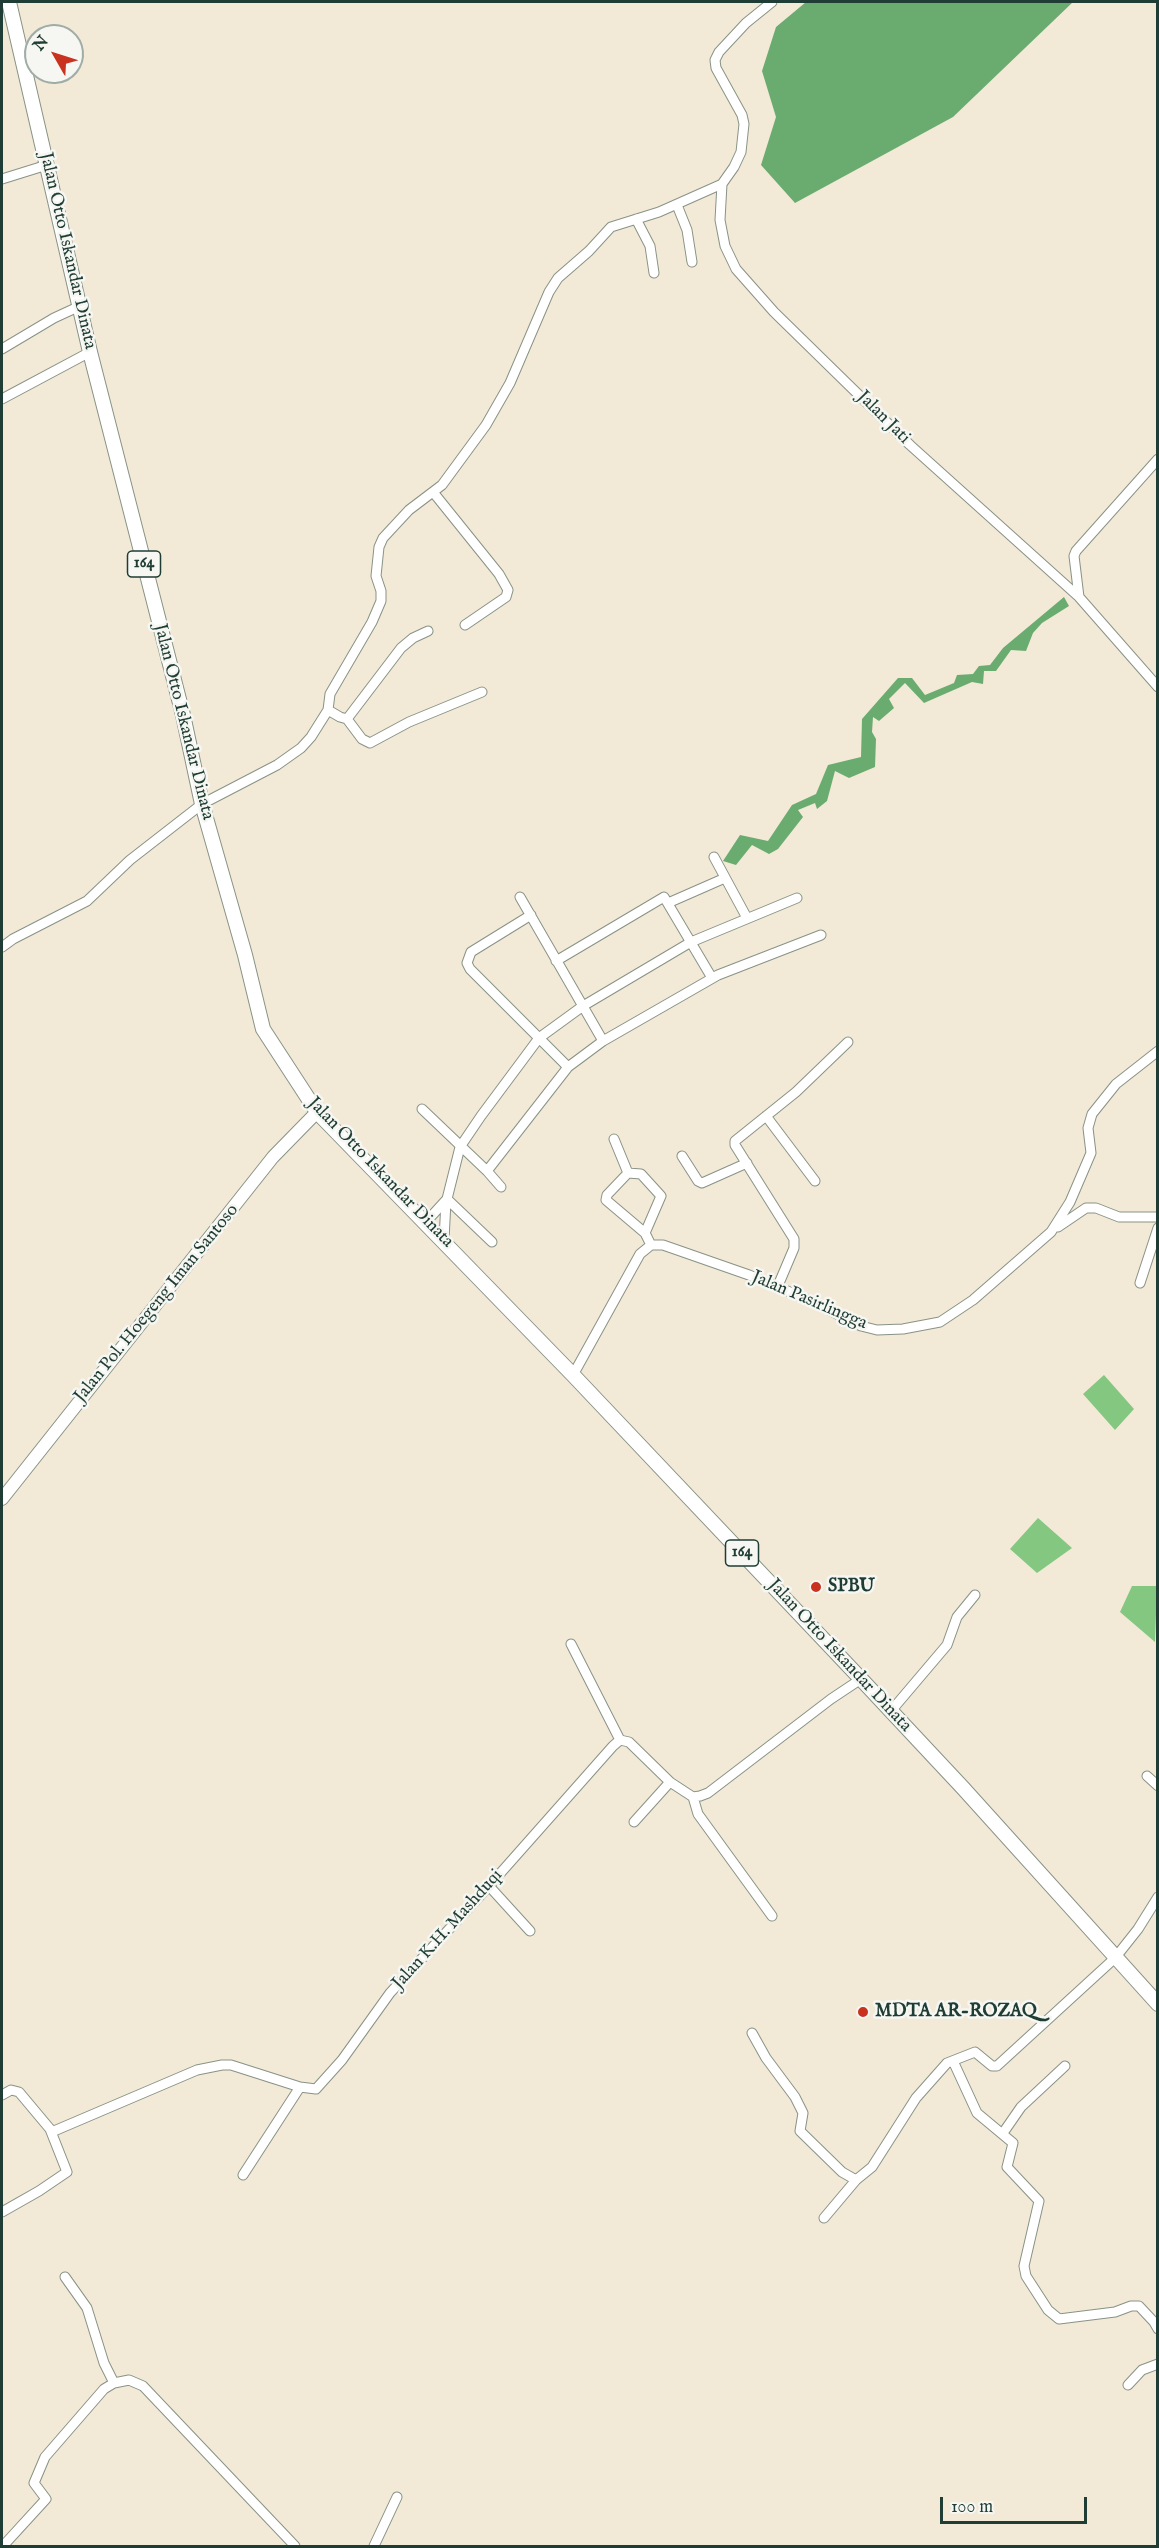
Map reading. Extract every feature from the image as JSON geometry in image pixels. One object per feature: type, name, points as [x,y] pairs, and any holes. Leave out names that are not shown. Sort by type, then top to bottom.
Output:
[{"type":"main road","name":"Jalan Otto Iskandar Dinata","points":[[10,2],[90,352],[183,715],[202,804],[245,955],[263,1029],[317,1112],[444,1240],[861,1679],[1158,2004]]},
{"type":"street","name":"Jalan Jati","points":[[772,2],[746,22],[719,52],[715,60],[716,68],[742,114],[745,132],[741,152],[722,184],[720,220],[725,246],[736,268],[758,296],[910,445],[1075,595],[1158,687]]},
{"type":"street","points":[[2,178],[47,165]]},
{"type":"street","points":[[2,947],[13,939],[87,902],[130,860],[202,804],[260,775],[301,748],[328,710],[330,694],[372,622],[381,601],[381,591],[376,576],[379,547],[383,538],[409,510],[442,485],[473,445],[510,383],[549,292],[558,278],[589,252],[611,227],[677,205],[722,184]]},
{"type":"street","points":[[677,205],[687,230],[692,262]]},
{"type":"street","points":[[636,219],[650,246],[654,273]]},
{"type":"street","points":[[2,348],[80,306]]},
{"type":"street","points":[[2,399],[90,352]]},
{"type":"street","points":[[1075,595],[1074,556],[1076,551],[1158,459]]},
{"type":"street","points":[[433,492],[499,574],[508,590],[506,597],[465,625]]},
{"type":"street","points":[[347,719],[401,648],[412,638],[428,631]]},
{"type":"street","points":[[328,710],[347,719],[362,739],[370,743],[409,722],[482,692]]},
{"type":"street","points":[[714,857],[747,918]]},
{"type":"street","points":[[668,903],[725,878]]},
{"type":"street","points":[[520,897],[603,1041]]},
{"type":"street","points":[[556,961],[661,897],[668,903],[712,978]]},
{"type":"street","points":[[444,1240],[447,1200],[460,1147],[539,1038],[583,1006],[692,942],[797,898]]},
{"type":"street","points":[[531,915],[471,952],[467,963],[470,969],[568,1067]]},
{"type":"street","points":[[487,1171],[568,1067],[603,1041],[712,978],[821,935]]},
{"type":"street","points":[[777,1288],[794,1248],[794,1239],[735,1141],[796,1092],[848,1042]]},
{"type":"street","name":"Jalan Pasirlingga","points":[[651,1245],[663,1245],[749,1275],[809,1300],[861,1326],[877,1330],[923,1327],[940,1322],[973,1300],[1051,1232],[1070,1202],[1090,1153],[1088,1128],[1092,1114],[1116,1084],[1158,1051]]},
{"type":"street","points":[[422,1109],[501,1187]]},
{"type":"street","name":"Jalan Pol. Hoegeng Iman Santoso","points":[[2,1499],[273,1157],[317,1112]]},
{"type":"street","points":[[766,1116],[815,1180]]},
{"type":"street","points":[[614,1139],[628,1173]]},
{"type":"street","points":[[682,1156],[698,1181],[702,1183],[747,1163]]},
{"type":"street","points":[[573,1375],[640,1254],[651,1245],[645,1233],[606,1200],[607,1195],[628,1173]]},
{"type":"street","points":[[628,1173],[641,1174],[661,1196],[645,1233]]},
{"type":"street","points":[[426,1222],[447,1200]]},
{"type":"street","points":[[447,1200],[492,1242]]},
{"type":"street","points":[[1051,1232],[1086,1208],[1095,1208],[1119,1218],[1158,1217]]},
{"type":"street","points":[[1140,1283],[1158,1228]]},
{"type":"street","points":[[891,1711],[947,1645],[953,1624],[975,1595]]},
{"type":"street","points":[[571,1644],[620,1740],[629,1742],[670,1782],[693,1797],[698,1814],[771,1916]]},
{"type":"street","points":[[693,1797],[708,1793],[831,1699],[861,1679]]},
{"type":"street","name":"Jalan K.H. Mashduqi","points":[[300,2087],[316,2089],[327,2079],[390,1993],[489,1886],[568,1794],[620,1740]]},
{"type":"street","points":[[1147,1776],[1158,1786]]},
{"type":"street","points":[[634,1822],[670,1782]]},
{"type":"street","points":[[489,1886],[530,1931]]},
{"type":"street","points":[[824,2218],[856,2180],[872,2167],[916,2098],[947,2062],[975,2052],[992,2066],[997,2066],[1115,1958],[1138,1929],[1158,1897]]},
{"type":"street","points":[[752,2033],[766,2058],[795,2097],[803,2113],[800,2131],[842,2172],[856,2180]]},
{"type":"street","points":[[953,2061],[977,2113],[1013,2143],[1007,2167],[1039,2201],[1024,2266],[1026,2276],[1048,2310],[1059,2319],[1115,2312],[1138,2306],[1158,2329]]},
{"type":"street","points":[[50,2129],[60,2130],[198,2070],[222,2065],[239,2067],[300,2087],[243,2175]]},
{"type":"street","points":[[1003,2133],[1021,2108],[1065,2066]]},
{"type":"street","points":[[2,2095],[11,2090],[19,2092],[50,2129],[67,2172],[2,2212]]},
{"type":"street","points":[[65,2277],[87,2308],[104,2363],[114,2383]]},
{"type":"street","points":[[1128,2385],[1142,2370],[1158,2364]]},
{"type":"street","points":[[3,2547],[46,2499],[34,2483],[45,2457],[104,2389],[114,2383],[129,2380],[143,2386],[295,2547]]},
{"type":"street","points":[[374,2547],[397,2497]]},
{"type":"green space","points":[[806,2],[1073,2],[953,117],[795,203],[761,165],[776,117],[762,71],[776,27]]},
{"type":"green space","points":[[1064,597],[1069,606],[1042,623],[1033,633],[1026,651],[1011,650],[996,671],[984,671],[983,684],[972,682],[924,703],[905,683],[889,699],[894,708],[879,721],[873,717],[872,732],[876,739],[875,767],[849,778],[835,771],[827,801],[817,809],[815,803],[798,810],[803,817],[778,849],[769,854],[752,845],[736,865],[723,861],[740,835],[768,841],[792,805],[816,794],[828,765],[861,757],[862,719],[898,678],[912,678],[925,695],[954,683],[957,675],[973,674],[979,666],[990,665],[1003,648]]},
{"type":"green space","points":[[1104,1375],[1134,1409],[1115,1430],[1083,1394]]},
{"type":"green space","points":[[1038,1518],[1072,1548],[1037,1573],[1010,1549]]},
{"type":"green space","points":[[1132,1586],[1157,1586],[1155,1642],[1120,1612]]},
{"type":"place","name":"SPBU","points":[[816,1587]]},
{"type":"place","name":"MDTA AR-ROZAQ","points":[[863,2012]]}]
